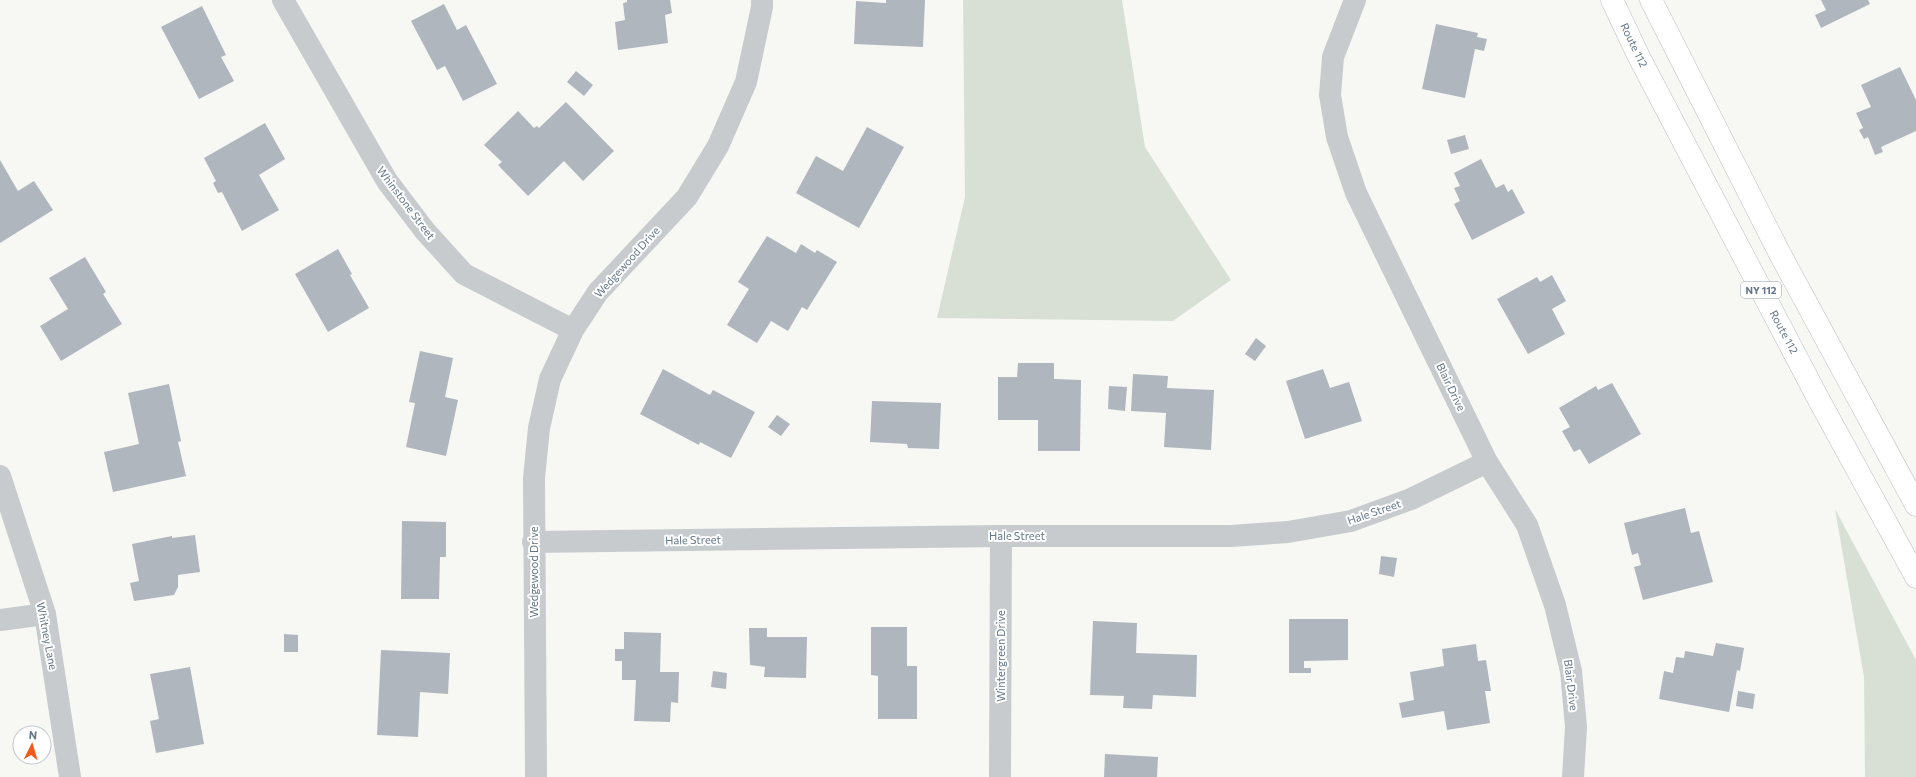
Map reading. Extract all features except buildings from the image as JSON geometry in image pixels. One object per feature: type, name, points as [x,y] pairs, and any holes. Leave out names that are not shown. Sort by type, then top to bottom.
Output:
[{"type":"main road","name":"Route 112","points":[[1612,0],[1639,57],[1812,388],[1916,577]]},
{"type":"main road","name":"NY 112","points":[[1651,0],[1781,256],[1916,505]]},
{"type":"street","name":"Whinstone Street","points":[[284,0],[387,181],[425,231],[464,274],[573,330]]},
{"type":"street","name":"Wedgewood Drive","points":[[536,777],[533,542],[534,478],[538,428],[550,379],[573,330],[598,292],[687,197],[718,146],[746,82],[762,7],[762,0]]},
{"type":"street","name":"Blair Drive","points":[[1355,0],[1333,57],[1330,95],[1337,137],[1356,193],[1487,462],[1527,525],[1555,604],[1571,671],[1576,727],[1573,777]]},
{"type":"street","name":"Hale Street","points":[[533,542],[1001,536],[1230,536],[1288,532],[1351,521],[1410,499],[1487,462]]},
{"type":"street","name":"Whitney Lane","points":[[0,476],[45,614],[70,777]]},
{"type":"street","name":"Wintergreen Drive","points":[[1000,777],[1001,536]]},
{"type":"street","points":[[0,620],[45,614]]},
{"type":"shaded area","points":[[963,0],[1122,0],[1145,147],[1231,280],[1173,321],[937,318],[965,197]]},
{"type":"shaded area","points":[[1835,509],[1916,660],[1916,777],[1865,777],[1864,677]]}]
